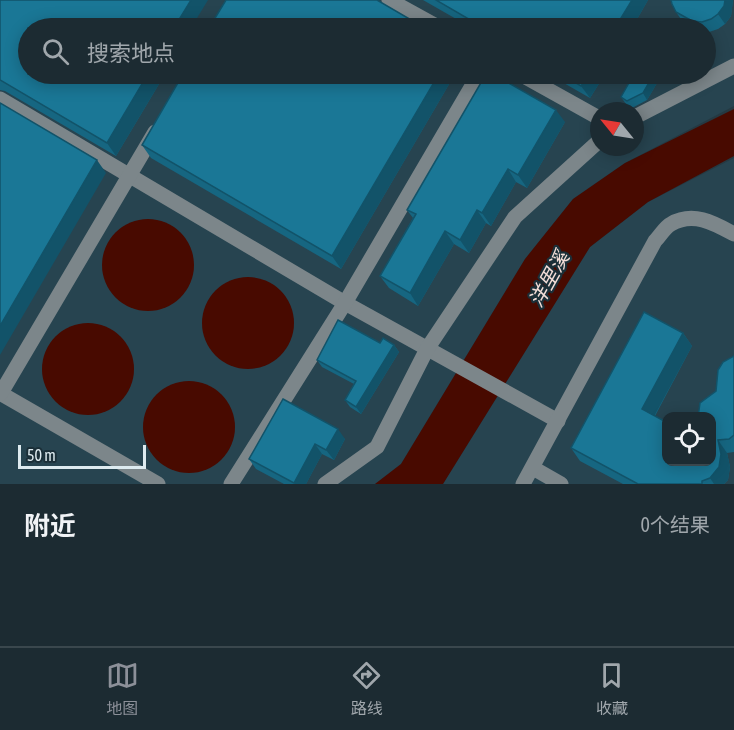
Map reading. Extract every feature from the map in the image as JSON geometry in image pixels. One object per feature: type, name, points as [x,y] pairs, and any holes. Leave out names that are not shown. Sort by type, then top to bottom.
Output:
[{"type":"lane","points":[[389,0],[422,18]]},
{"type":"lane","points":[[716,75],[734,66]]},
{"type":"lane","points":[[231,484],[345,303],[473,84]]},
{"type":"lane","points":[[538,84],[590,113]]},
{"type":"lane","points":[[644,112],[699,84]]},
{"type":"lane","points":[[0,99],[345,303],[558,421]]},
{"type":"lane","points":[[158,484],[0,393],[165,115]]},
{"type":"lane","points":[[325,484],[377,447],[427,349],[515,217],[590,149]]},
{"type":"lane","points":[[523,484],[655,241],[670,224],[693,217],[717,225],[734,234]]},
{"type":"lane","points":[[533,468],[561,484]]},
{"type":"shaded area","points":[[0,0],[734,0],[734,106],[644,153],[644,102],[590,102],[590,156],[638,156],[573,199],[525,259],[401,464],[375,484],[0,484]]},
{"type":"shaded area","points":[[734,158],[734,484],[443,484],[590,247],[648,202]]},
{"type":"water","name":"洋里溪","points":[[734,109],[734,156],[648,202],[590,247],[443,484],[375,484],[401,464],[525,259],[573,199],[625,163],[644,156],[644,154]]},
{"type":"water","points":[[148,219],[166,222],[181,232],[191,247],[194,265],[191,283],[181,298],[166,308],[148,311],[130,308],[115,298],[105,283],[102,265],[105,247],[115,232],[130,222]]},
{"type":"water","points":[[248,277],[266,280],[281,290],[291,305],[294,323],[291,341],[281,356],[266,366],[248,369],[230,366],[215,356],[205,341],[202,323],[205,305],[215,290],[230,280]]},
{"type":"water","points":[[88,323],[106,326],[121,336],[131,351],[134,369],[131,387],[121,402],[106,412],[88,415],[70,412],[55,402],[45,387],[42,369],[45,351],[55,336],[70,326]]},
{"type":"water","points":[[189,381],[207,384],[222,394],[232,409],[235,427],[232,445],[222,460],[207,470],[189,473],[171,470],[156,460],[146,445],[143,427],[146,409],[156,394],[171,384]]},
{"type":"building","points":[[0,0],[191,0],[180,18],[18,18],[18,84],[142,84],[107,143],[0,80]]},
{"type":"building","points":[[226,0],[377,0],[408,18],[215,18]]},
{"type":"building","points":[[436,0],[632,0],[621,18],[467,18]]},
{"type":"building","points":[[671,0],[725,0],[724,6],[712,18],[687,18],[676,12]]},
{"type":"building","points":[[177,84],[433,84],[332,256],[142,145]]},
{"type":"building","points":[[480,84],[510,84],[556,110],[518,175],[508,169],[482,213],[477,210],[460,240],[445,231],[410,293],[380,276],[416,214],[407,210]]},
{"type":"building","points":[[628,84],[648,84],[643,93],[627,101],[621,97]]},
{"type":"building","points":[[0,103],[97,160],[0,326]]},
{"type":"building","points":[[644,312],[683,333],[642,409],[662,420],[662,466],[716,466],[716,412],[699,412],[700,403],[716,391],[718,370],[723,362],[734,356],[734,435],[729,439],[718,440],[721,454],[719,467],[710,478],[702,481],[702,484],[638,484],[571,448]]},
{"type":"building","points":[[338,320],[380,343],[383,338],[394,345],[356,407],[345,400],[356,381],[317,360]]},
{"type":"building","points":[[283,399],[338,429],[326,450],[315,444],[294,483],[249,459]]}]
